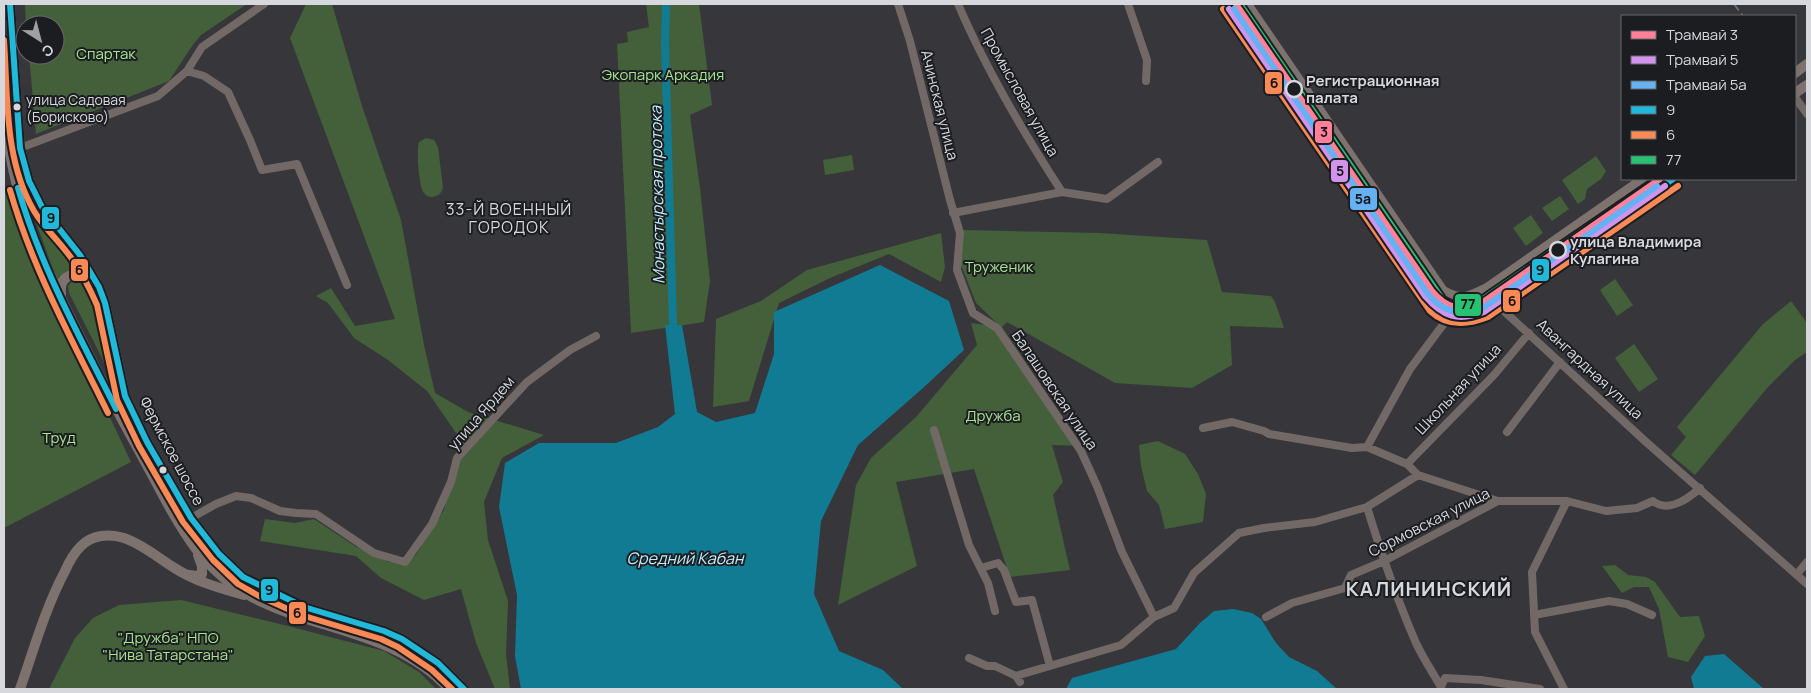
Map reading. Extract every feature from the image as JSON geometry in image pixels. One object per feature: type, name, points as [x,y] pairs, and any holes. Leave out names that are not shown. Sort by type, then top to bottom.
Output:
[{"type":"main road","name":"Фермское шоссе","points":[[10,4],[20,148],[29,180],[35,194],[51,219],[92,273],[104,303],[125,396],[147,442],[191,518],[219,554],[243,577],[304,606],[384,631],[402,639],[438,663],[464,689]]},
{"type":"main road","points":[[1230,4],[1437,306],[1443,311],[1460,315],[1484,310],[1672,180]]},
{"type":"main road","points":[[1247,4],[1443,291],[1455,298],[1468,297],[1487,288],[1642,180]]},
{"type":"main road","points":[[1796,72],[1807,64]]},
{"type":"main road","points":[[1796,94],[1807,85]]},
{"type":"main road","name":"Фермское шоссе","points":[[4,107],[8,151],[24,209],[53,282],[112,402],[195,548],[203,571],[200,575],[188,575]]},
{"type":"main road","points":[[8,151],[20,148]]},
{"type":"main road","points":[[62,301],[61,284],[73,274],[85,279],[104,303]]},
{"type":"main road","points":[[20,689],[52,595],[74,554],[82,544],[101,536],[110,535],[124,538],[140,545],[188,575],[221,589],[252,597]]},
{"type":"main road","name":"Фермское шоссе","points":[[195,548],[220,574],[252,597],[302,618],[380,642],[412,658],[449,689]]},
{"type":"street","points":[[20,148],[158,96],[187,71],[202,47],[264,4]]},
{"type":"street","name":"Ачинская улица","points":[[898,4],[923,88],[954,213]]},
{"type":"street","name":"Промысловая улица","points":[[958,4],[976,46],[1039,156],[1062,192]]},
{"type":"street","points":[[1128,4],[1147,60],[1146,81]]},
{"type":"street","points":[[187,71],[204,76],[228,92],[262,170],[297,164],[348,285]]},
{"type":"street","points":[[1796,97],[1807,114]]},
{"type":"street","points":[[954,213],[1062,192],[1107,198],[1158,162]]},
{"type":"street","name":"Балашовская улица","points":[[954,213],[960,233],[957,270],[973,313],[997,328],[1081,451],[1097,486],[1122,552],[1154,617]]},
{"type":"street","name":"Авангардная улица","points":[[1497,302],[1505,312],[1645,441],[1807,584]]},
{"type":"street","points":[[1368,447],[1410,368],[1451,314]]},
{"type":"street","name":"Школьная улица","points":[[1407,464],[1494,375],[1528,333]]},
{"type":"street","name":"улица Ярдем","points":[[191,518],[216,504],[236,496],[251,498],[280,510],[296,514],[316,514],[374,553],[406,562],[432,524],[451,482],[457,458],[526,382],[570,350],[596,336]]},
{"type":"street","points":[[1507,432],[1560,362]]},
{"type":"street","points":[[1202,428],[1232,422],[1269,434],[1352,448],[1368,447],[1407,464],[1418,475],[1498,502]]},
{"type":"street","points":[[934,430],[970,545],[988,583],[995,611]]},
{"type":"street","points":[[969,658],[986,666],[995,666],[1018,679],[1050,666],[1121,645],[1154,617],[1174,608],[1194,573],[1239,534],[1264,528],[1315,522],[1367,507],[1418,475]]},
{"type":"street","name":"Сормовская улица","points":[[1266,617],[1292,603],[1345,588],[1350,575],[1384,561],[1498,502],[1567,501],[1606,511],[1637,508],[1653,501],[1657,504],[1669,506],[1694,494],[1700,488]]},
{"type":"street","points":[[1564,689],[1535,632],[1532,572],[1567,501]]},
{"type":"street","points":[[170,507],[179,514],[191,518]]},
{"type":"street","points":[[1367,507],[1384,561],[1417,645],[1441,687],[1446,678],[1481,680],[1540,689]]},
{"type":"street","points":[[1797,574],[1807,562]]},
{"type":"street","points":[[981,568],[998,563],[1004,570],[1016,602],[1032,600],[1050,666]]},
{"type":"street","points":[[1534,615],[1609,601],[1627,604],[1652,615]]},
{"type":"green space","name":"Спартак","points":[[25,4],[247,4],[201,35],[169,81],[36,134],[30,65],[65,65],[65,15],[26,15]]},
{"type":"green space","points":[[306,4],[332,4],[362,106],[401,220],[424,345],[435,393],[468,412],[544,435],[502,458],[484,502],[488,540],[508,601],[506,654],[510,689],[495,689],[476,643],[461,589],[424,600],[381,578],[356,556],[260,541],[265,519],[295,523],[314,519],[355,546],[389,562],[415,556],[444,510],[453,458],[465,446],[427,391],[388,360],[354,338],[328,303],[316,296],[331,288],[355,326],[395,319],[290,38]]},
{"type":"green space","name":"Экопарк Аркадия","points":[[646,4],[699,4],[712,105],[690,115],[710,281],[704,322],[631,333],[617,44],[628,42],[627,32],[649,27]]},
{"type":"green space","points":[[426,138],[434,140],[438,147],[443,187],[440,194],[433,197],[424,193],[419,177],[418,146],[419,142]]},
{"type":"green space","points":[[15,155],[17,155],[67,245],[84,268],[68,270],[58,282],[18,175]]},
{"type":"green space","points":[[852,155],[854,170],[825,175],[823,160]]},
{"type":"green space","points":[[1596,156],[1606,171],[1601,179],[1587,189],[1585,199],[1578,204],[1562,180]]},
{"type":"green space","name":"Труд","points":[[4,189],[65,321],[63,325],[67,326],[131,462],[4,528]]},
{"type":"green space","points":[[1560,196],[1569,209],[1552,221],[1542,208]]},
{"type":"green space","points":[[1531,215],[1543,233],[1526,246],[1513,228]]},
{"type":"green space","points":[[963,230],[1100,233],[1207,240],[1222,292],[1271,296],[1284,328],[1230,326],[1232,365],[1192,388],[1115,383],[1007,322],[1002,327],[1082,446],[1052,445],[1063,482],[1053,495],[1070,570],[1010,577],[974,469],[896,482],[917,566],[838,605],[856,485],[871,458],[916,417],[977,345],[971,323],[1001,327],[976,303],[959,260]]},
{"type":"green space","points":[[941,233],[945,267],[941,282],[889,254],[830,278],[779,303],[749,401],[713,407],[716,319],[761,301],[807,270]]},
{"type":"green space","points":[[79,279],[89,287],[94,298],[114,376],[131,422],[121,404],[101,356],[69,293],[68,286],[73,280]]},
{"type":"green space","points":[[1615,279],[1633,305],[1617,316],[1600,290]]},
{"type":"green space","points":[[1791,301],[1807,323],[1807,352],[1795,360],[1768,387],[1695,475],[1671,455],[1686,437],[1677,427],[1763,324]]},
{"type":"green space","points":[[1634,344],[1658,379],[1639,392],[1615,358]]},
{"type":"green space","points":[[1158,441],[1185,454],[1198,474],[1206,494],[1203,522],[1165,529],[1159,505],[1147,491],[1141,466],[1139,445]]},
{"type":"green space","points":[[1615,565],[1628,575],[1646,577],[1655,582],[1680,617],[1699,616],[1705,636],[1688,662],[1668,657],[1659,609],[1649,587],[1634,587],[1622,593],[1602,566]]},
{"type":"green space","name":"\"Дружба\" НПО \"Нива Татарстана\"","points":[[181,600],[384,651],[419,672],[436,689],[49,689],[75,638],[93,618],[119,605]]},
{"type":"water","name":"Средний Кабан","points":[[880,265],[949,301],[964,350],[858,445],[821,521],[814,594],[839,651],[883,670],[903,689],[521,689],[515,656],[517,595],[499,507],[505,463],[539,443],[616,443],[658,427],[675,414],[665,325],[682,325],[697,412],[716,422],[755,413],[774,354],[774,312]]},
{"type":"water","points":[[1233,609],[1252,613],[1261,619],[1276,643],[1289,657],[1317,671],[1337,689],[1066,689],[1072,678],[1176,649],[1214,611]]},
{"type":"water","points":[[1724,654],[1764,689],[1694,689],[1691,677],[1705,656]]},
{"type":"waterway","name":"Монастырская протока","points":[[666,4],[665,43],[673,325]]},
{"type":"railway","points":[[1734,4],[1742,15]]},
{"type":"tram line","name":"3","points":[[1236,4],[1432,291],[1437,297],[1448,304],[1459,307],[1480,304],[1659,180]]},
{"type":"tram line","name":"5","points":[[1229,9],[1425,296],[1438,309],[1452,316],[1466,317],[1484,312],[1665,186]]},
{"type":"tram line","name":"5а","points":[[1234,9],[1428,294],[1446,309],[1467,312],[1483,308],[1657,186]]},
{"type":"transit line","name":"9","points":[[10,4],[20,148],[29,181],[42,207],[80,255],[99,287],[105,303],[125,396],[147,442],[191,518],[219,554],[243,577],[304,607],[384,631],[402,639],[438,663],[464,689]]},
{"type":"transit line","name":"9","points":[[1230,4],[1437,306],[1443,310],[1466,314],[1484,309],[1672,180]]},
{"type":"transit line","name":"77","points":[[1240,4],[1443,300],[1448,303],[1461,305],[1480,301],[1657,180]]},
{"type":"transit line","name":"6","points":[[1223,9],[1430,311],[1443,320],[1465,323],[1488,317],[1678,186]]},
{"type":"transit line","name":"6","points":[[4,40],[9,128],[12,150],[24,191],[34,211],[72,259],[92,293],[97,305],[117,400],[139,446],[183,522],[213,560],[238,584],[301,615],[381,639],[398,647],[432,670],[452,689]]},
{"type":"transit line","name":"9","points":[[18,188],[49,273],[116,409]]},
{"type":"transit line","name":"6","points":[[10,190],[41,276],[108,413]]},
{"type":"place","name":"Регистрационная палата","points":[[1294,89]]},
{"type":"place","name":"улица Садовая (Борисково)","points":[[17,107]]},
{"type":"place","name":"улица Владимира Кулагина","points":[[1558,250]]},
{"type":"district","name":"33-Й ВОЕННЫЙ ГОРОДОК","points":[[509,218]]},
{"type":"district","name":"КАЛИНИНСКИЙ","points":[[1429,588]]},
{"type":"park label","name":"Труженик","points":[[999,266]]},
{"type":"park label","name":"Дружба","points":[[993,415]]}]
